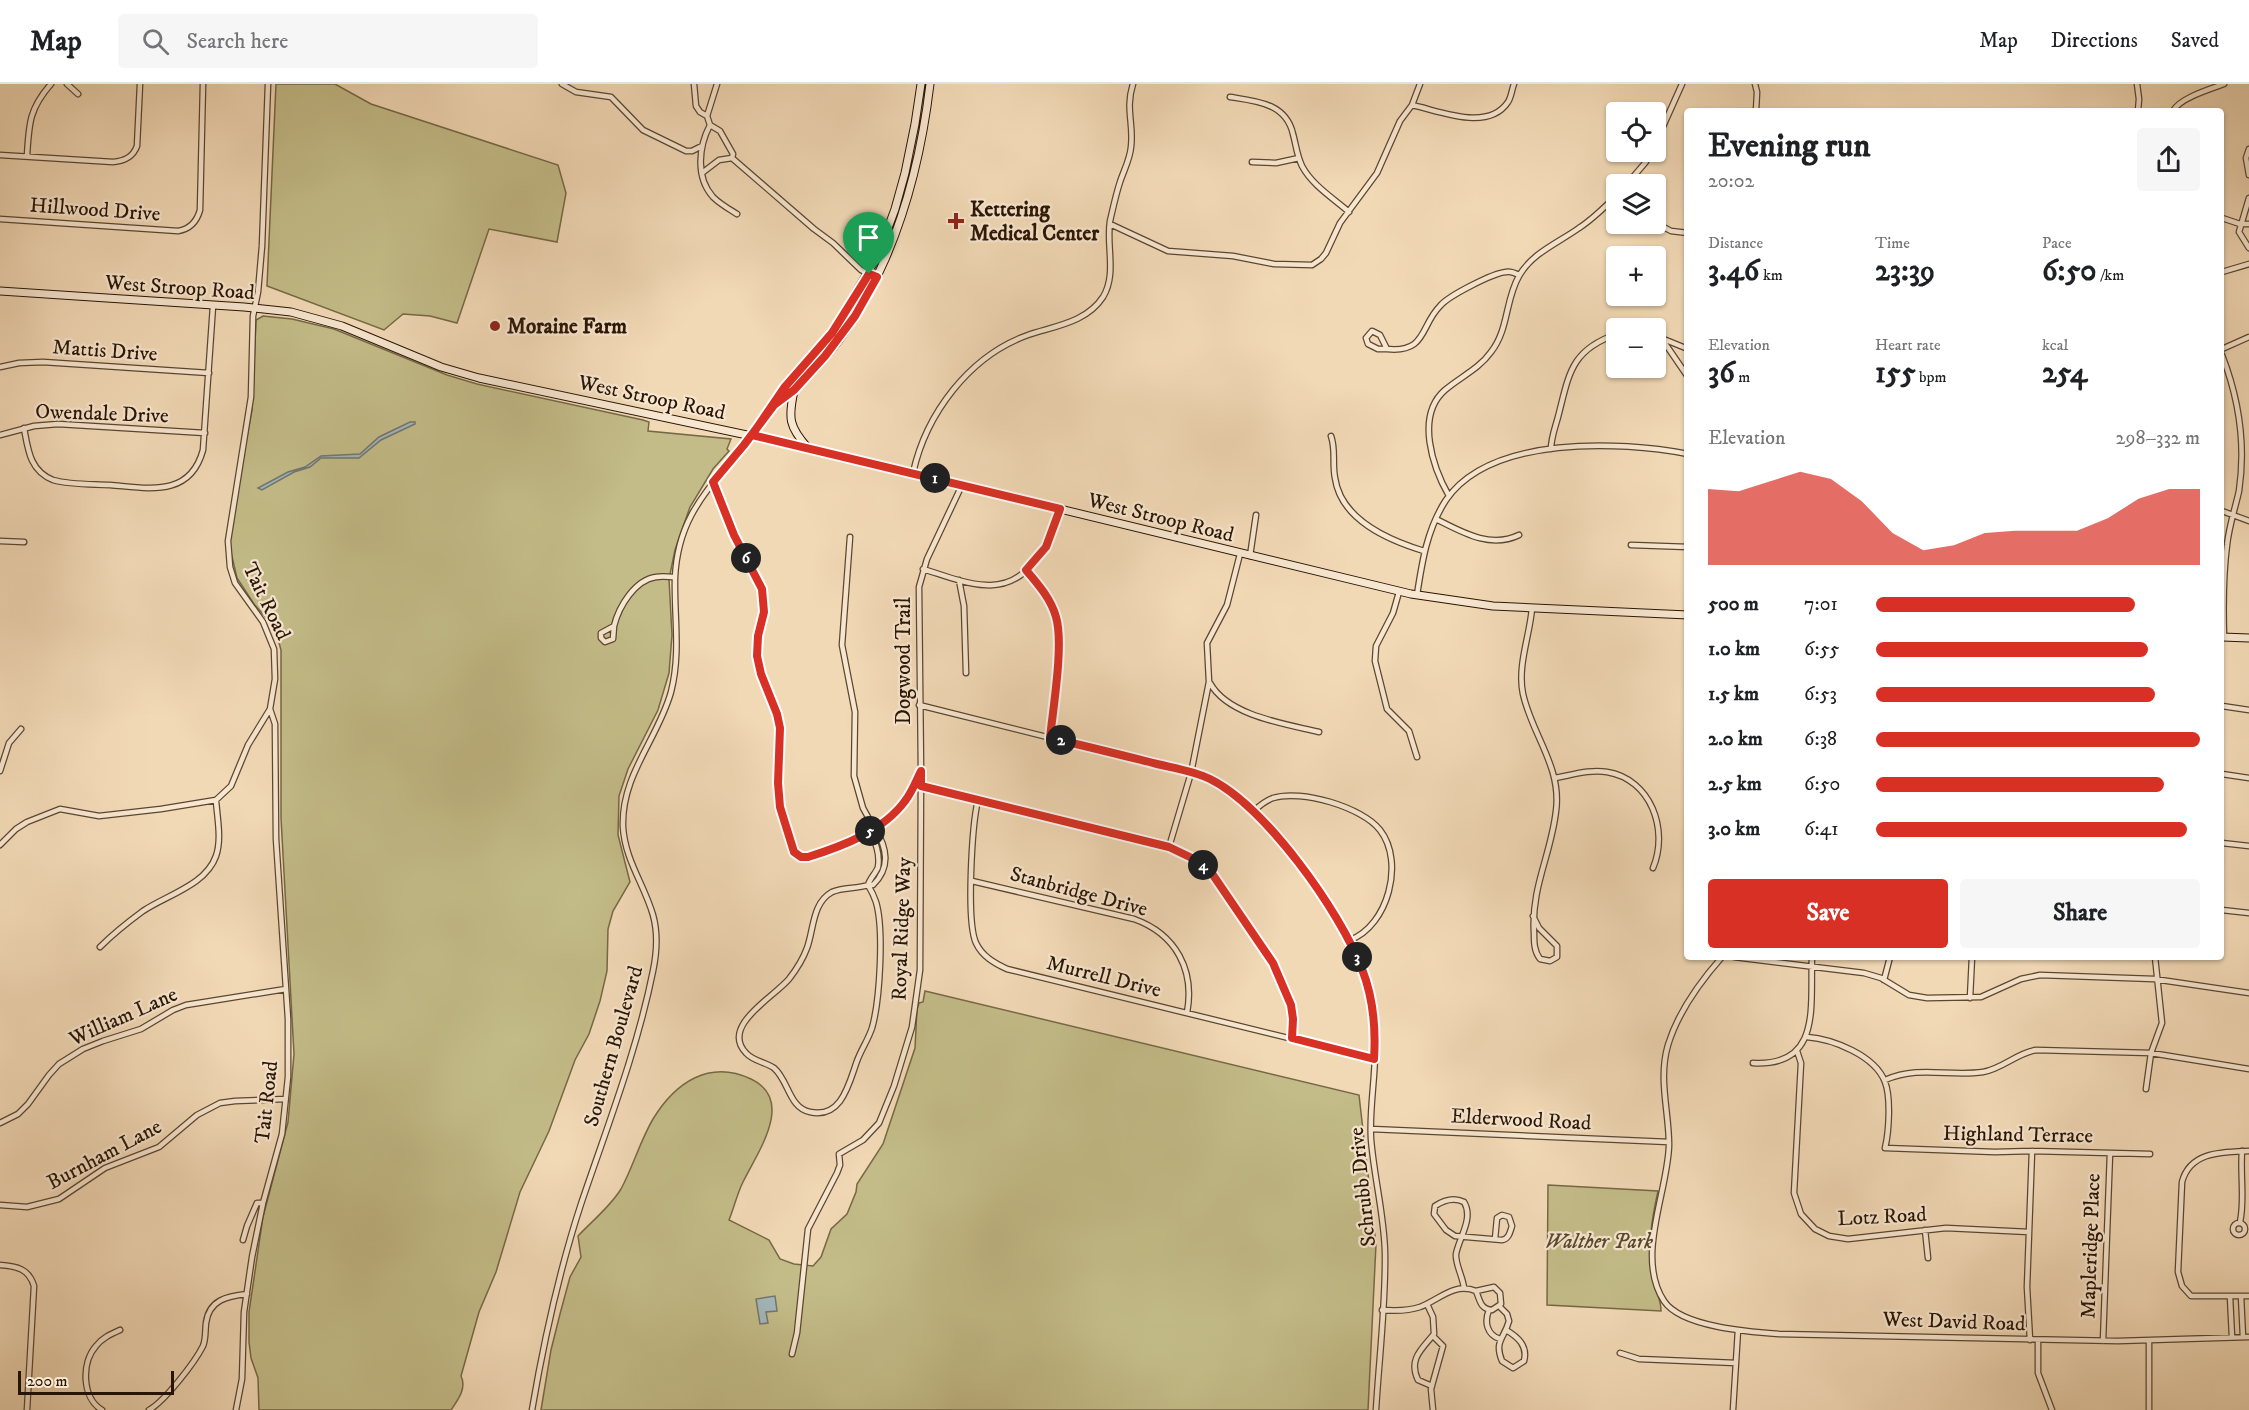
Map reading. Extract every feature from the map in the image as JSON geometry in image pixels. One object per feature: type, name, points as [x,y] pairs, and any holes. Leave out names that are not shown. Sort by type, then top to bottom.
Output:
[{"type":"main road","name":"Southern Boulevard","points":[[752,435],[784,388],[832,333],[869,274],[895,208],[911,146],[921,84]]},
{"type":"main road","name":"Southern Boulevard","points":[[774,405],[794,390],[825,356],[855,316],[877,277],[893,241],[913,179],[930,84]]},
{"type":"main road","name":"West Stroop Road","points":[[0,291],[291,312],[327,321],[441,367],[479,378],[808,448],[1399,592],[1493,606],[1684,615]]},
{"type":"main road","points":[[794,390],[790,405],[791,424],[808,448]]},
{"type":"main road","points":[[2224,637],[2249,638]]},
{"type":"street","points":[[27,156],[32,111],[38,99],[51,84]]},
{"type":"street","points":[[67,84],[78,94]]},
{"type":"street","points":[[0,155],[113,162],[130,157],[137,146],[140,84]]},
{"type":"street","name":"Hillwood Drive","points":[[0,219],[178,231],[187,228],[196,219],[200,210],[203,84]]},
{"type":"street","name":"Tait Road","points":[[236,1410],[242,1379],[247,1294],[263,1203],[281,1141],[288,1051],[276,839],[275,724],[270,709],[276,679],[274,649],[263,622],[235,581],[230,567],[228,541],[247,432],[253,372],[253,316],[258,292],[262,246],[268,84]]},
{"type":"street","points":[[562,84],[576,92],[611,97],[643,130],[686,151],[702,146]]},
{"type":"street","points":[[694,84],[696,106],[707,116]]},
{"type":"street","points":[[717,84],[707,116],[710,124],[720,131],[733,154],[732,158],[769,192],[869,274],[877,277]]},
{"type":"street","points":[[913,473],[931,422],[964,378],[998,350],[1022,338],[1086,315],[1101,299],[1110,277],[1110,225],[1118,187],[1131,147],[1128,107],[1133,84]]},
{"type":"street","points":[[1110,225],[1167,251],[1233,256],[1274,264],[1308,266],[1317,262],[1326,253],[1335,231],[1377,173],[1400,121],[1413,105],[1420,84]]},
{"type":"street","points":[[1413,105],[1473,118],[1491,117],[1508,102],[1514,84]]},
{"type":"street","points":[[1666,120],[1682,84]]},
{"type":"street","points":[[1755,84],[1756,108]]},
{"type":"street","points":[[2137,84],[2138,108]]},
{"type":"street","points":[[2174,108],[2191,97],[2224,84]]},
{"type":"street","points":[[1230,97],[1265,102],[1279,111],[1290,125],[1299,158],[1314,182],[1349,212]]},
{"type":"street","points":[[710,124],[702,146],[700,160],[702,172],[710,194],[715,200],[737,214]]},
{"type":"street","points":[[2249,149],[2246,158],[2249,175]]},
{"type":"street","points":[[702,172],[715,162],[732,158]]},
{"type":"street","points":[[1252,162],[1276,163],[1299,158]]},
{"type":"street","points":[[1636,174],[1646,162]]},
{"type":"street","points":[[2249,198],[2240,224],[2240,234],[2249,248]]},
{"type":"street","points":[[1449,496],[1438,475],[1431,447],[1430,426],[1435,404],[1448,388],[1485,360],[1499,342],[1506,323],[1511,292],[1519,275],[1533,258],[1581,227],[1606,205]]},
{"type":"street","points":[[2224,219],[2240,224],[2249,224]]},
{"type":"street","points":[[1666,229],[1684,233]]},
{"type":"street","points":[[2224,271],[2249,264]]},
{"type":"street","points":[[1387,349],[1378,332],[1372,331],[1367,335],[1368,344],[1378,349],[1387,349],[1401,349],[1417,341],[1438,308],[1449,298],[1499,274],[1509,272],[1519,275]]},
{"type":"street","points":[[24,428],[32,461],[40,472],[53,480],[149,488],[174,485],[188,477],[199,463],[204,450],[213,306]]},
{"type":"street","points":[[2224,348],[2249,337]]},
{"type":"street","points":[[1551,449],[1565,385],[1572,369],[1592,346],[1606,339]]},
{"type":"street","points":[[1666,341],[1684,347]]},
{"type":"street","points":[[1666,345],[1684,371]]},
{"type":"street","points":[[2224,361],[2236,398],[2242,440],[2238,492],[2227,542],[2224,572]]},
{"type":"street","name":"Mattis Drive","points":[[0,367],[43,362],[209,373]]},
{"type":"street","name":"Owendale Drive","points":[[0,435],[24,428],[58,424],[205,433]]},
{"type":"street","name":"Southern Boulevard","points":[[532,1410],[545,1339],[568,1244],[635,1041],[654,970],[657,944],[655,922],[629,859],[624,835],[624,814],[632,776],[662,716],[671,690],[678,644],[675,577],[679,550],[687,525],[699,501],[752,435]]},
{"type":"street","points":[[1331,436],[1335,451],[1334,472],[1337,486],[1354,515],[1396,542],[1424,551]]},
{"type":"street","points":[[1417,595],[1424,551],[1436,519],[1449,496],[1474,474],[1493,464],[1524,454],[1551,449],[1621,445],[1684,453]]},
{"type":"street","points":[[713,482],[734,535],[762,589],[764,612],[758,636],[757,656],[780,728],[778,783],[780,807],[793,849],[798,855],[805,857],[869,832]]},
{"type":"street","name":"Dogwood Trail","points":[[869,832],[894,813],[906,800],[921,771],[919,587],[923,569],[962,485]]},
{"type":"street","points":[[923,569],[984,585],[1001,584],[1012,580],[1026,570],[1046,547],[1060,509]]},
{"type":"street","points":[[2224,512],[2249,521]]},
{"type":"street","points":[[1250,556],[1256,515]]},
{"type":"street","points":[[1436,519],[1472,536],[1493,541],[1507,540],[1519,535]]},
{"type":"street","name":"Royal Ridge Way","points":[[850,537],[842,645],[855,712],[854,776],[866,815],[879,834],[886,855],[885,865],[868,885],[836,890],[823,899],[816,915],[807,950],[783,985],[745,1020],[740,1038],[746,1053],[776,1070],[795,1102],[807,1112],[824,1112],[834,1108],[843,1098],[872,1029],[878,1002],[879,935],[876,901],[868,885]]},
{"type":"street","points":[[0,541],[24,542]]},
{"type":"street","points":[[1631,545],[1684,547]]},
{"type":"street","points":[[1169,847],[1191,773],[1209,682],[1207,643],[1227,604],[1240,554]]},
{"type":"street","points":[[1026,570],[1048,599],[1058,624],[1057,665],[1050,738]]},
{"type":"street","points":[[614,626],[626,601],[642,582],[654,577],[675,577]]},
{"type":"street","points":[[959,580],[966,623],[966,673]]},
{"type":"street","points":[[1399,592],[1393,613],[1376,646],[1375,661],[1387,709],[1409,731],[1418,757]]},
{"type":"street","points":[[1532,608],[1522,668],[1522,692],[1529,715],[1556,778],[1556,814],[1539,876],[1533,909],[1533,916],[1537,956],[1542,961],[1550,961],[1557,957],[1557,946],[1539,927],[1533,916]]},
{"type":"street","points":[[1209,682],[1225,700],[1245,711],[1319,732]]},
{"type":"street","name":"Schrubb Drive","points":[[919,705],[1212,780],[1254,811],[1300,865],[1350,940],[1370,996],[1375,1045],[1371,1129],[1373,1164],[1384,1237],[1376,1410]]},
{"type":"street","points":[[2224,706],[2249,710]]},
{"type":"street","points":[[1,841],[27,822],[60,809],[99,816],[216,800],[231,786],[248,745],[270,709]]},
{"type":"street","points":[[0,771],[9,743],[21,729]]},
{"type":"street","name":"Royal Ridge Way","points":[[792,1354],[797,1333],[808,1229],[837,1173],[840,1165],[839,1154],[863,1140],[879,1123],[894,1086],[912,1027],[920,970],[921,771]]},
{"type":"street","points":[[1556,778],[1600,771],[1626,778],[1638,787],[1649,801],[1656,816],[1658,844],[1653,868]]},
{"type":"street","points":[[2224,774],[2249,778]]},
{"type":"street","points":[[921,786],[1169,847],[1196,860],[1213,875],[1273,963],[1291,1005],[1292,1038]]},
{"type":"street","points":[[1254,811],[1273,798],[1297,796],[1346,808],[1367,818],[1379,829],[1390,854],[1388,893],[1383,910],[1372,927],[1350,940]]},
{"type":"street","points":[[100,946],[143,912],[193,883],[211,867],[216,856],[218,842],[216,800]]},
{"type":"street","name":"Murrell Drive","points":[[978,800],[972,827],[973,935],[982,952],[998,965],[1374,1059]]},
{"type":"street","name":"Royal Ridge Way","points":[[869,832],[877,854],[878,875]]},
{"type":"street","points":[[873,838],[879,834]]},
{"type":"street","points":[[2224,843],[2249,846]]},
{"type":"street","points":[[877,854],[886,855]]},
{"type":"street","name":"Stanbridge Drive","points":[[972,881],[1134,919],[1156,930],[1175,948],[1186,971],[1190,990],[1186,1013]]},
{"type":"street","points":[[2224,910],[2249,913]]},
{"type":"street","name":"West David Road","points":[[1720,960],[1684,1007],[1666,1052],[1663,1080],[1669,1142],[1668,1159],[1655,1220],[1654,1271],[1665,1302],[1681,1315],[1738,1330],[1779,1334],[2103,1341],[2249,1337]]},
{"type":"street","points":[[1757,960],[1864,973],[1884,980],[1902,992],[1917,997],[1970,998],[1987,995],[2021,979],[2034,976],[2158,979],[2249,993]]},
{"type":"street","points":[[1753,1063],[1778,1062],[1797,1052],[1807,1037],[1812,960]]},
{"type":"street","points":[[1884,980],[1889,960]]},
{"type":"street","points":[[1970,998],[1972,960]]},
{"type":"street","points":[[2146,1089],[2151,1053],[2162,1023],[2155,960]]},
{"type":"street","name":"William Lane","points":[[0,1123],[13,1117],[24,1108],[60,1064],[94,1044],[133,1033],[186,1005],[286,989]]},
{"type":"street","points":[[1807,1037],[1832,1040],[1845,1047],[1874,1066],[1885,1080],[1888,1107],[1885,1148],[1879,1154]]},
{"type":"street","points":[[1885,1080],[1910,1072],[1983,1072],[2024,1053],[2036,1050],[2151,1053],[2249,1069]]},
{"type":"street","name":"Lotz Road","points":[[1797,1052],[1801,1063],[1795,1200],[1802,1214],[1815,1229],[1842,1239],[1959,1228],[2029,1232]]},
{"type":"street","name":"Burnham Lane","points":[[0,1205],[27,1207],[59,1199],[105,1168],[159,1147],[197,1115],[220,1103],[286,1099]]},
{"type":"street","name":"Elderwood Road","points":[[1371,1129],[1669,1142]]},
{"type":"street","name":"Highland Terrace","points":[[1885,1148],[2009,1153],[2032,1150],[2150,1154]]},
{"type":"street","points":[[2030,1340],[2027,1287],[2032,1150]]},
{"type":"street","points":[[2240,1222],[2242,1151]]},
{"type":"street","points":[[2249,1151],[2223,1152],[2200,1157],[2184,1174],[2178,1256],[2180,1283],[2186,1292],[2196,1297],[2249,1296]]},
{"type":"street","name":"Mapleridge Place","points":[[2103,1341],[2110,1153]]},
{"type":"street","points":[[1464,1288],[1456,1258],[1462,1238],[1467,1218],[1466,1204],[1455,1199],[1438,1204],[1434,1209],[1434,1214],[1450,1234],[1462,1238],[1503,1240],[1509,1236],[1512,1226],[1509,1217],[1502,1215],[1497,1218],[1495,1239]]},
{"type":"street","name":"Tait Road","points":[[243,1240],[253,1210],[257,1203],[263,1203]]},
{"type":"street","points":[[1925,1230],[1928,1258]]},
{"type":"street","points":[[0,1265],[24,1270],[31,1277],[34,1286],[27,1410]]},
{"type":"street","points":[[1382,1311],[1405,1310],[1426,1304],[1447,1292],[1464,1288],[1476,1291],[1490,1287],[1498,1289],[1502,1296],[1499,1306]]},
{"type":"street","points":[[1476,1291],[1483,1306],[1489,1310]]},
{"type":"street","points":[[149,1410],[164,1398],[202,1347],[208,1316],[213,1306],[228,1296],[247,1294]]},
{"type":"street","points":[[2241,1296],[2242,1337]]},
{"type":"street","points":[[2230,1297],[2232,1336]]},
{"type":"street","points":[[1426,1304],[1434,1321],[1433,1336],[1419,1351],[1415,1371],[1418,1380],[1432,1386]]},
{"type":"street","points":[[1499,1306],[1489,1310],[1486,1318],[1488,1329],[1493,1337],[1500,1339]]},
{"type":"street","points":[[1499,1306],[1509,1318],[1498,1350],[1502,1361],[1513,1368],[1522,1364],[1526,1358],[1523,1345],[1517,1337],[1506,1330]]},
{"type":"street","points":[[102,1410],[89,1397],[87,1363],[99,1342],[120,1330]]},
{"type":"street","points":[[1733,1410],[1738,1330]]},
{"type":"street","points":[[1433,1336],[1443,1346],[1432,1386],[1433,1410]]},
{"type":"street","points":[[2038,1340],[2038,1373],[2052,1410]]},
{"type":"street","points":[[2149,1341],[2149,1410]]},
{"type":"street","points":[[1620,1353],[1639,1359],[1736,1363]]},
{"type":"green space","points":[[276,84],[335,84],[371,104],[558,165],[566,193],[557,242],[489,229],[457,323],[430,316],[403,314],[384,330],[267,286]]},
{"type":"green space","points":[[263,316],[292,319],[334,329],[447,375],[477,384],[643,420],[649,422],[648,431],[731,439],[727,449],[729,451],[713,469],[690,507],[675,550],[669,579],[672,635],[669,673],[658,710],[628,769],[619,796],[618,835],[630,882],[613,911],[608,929],[607,971],[600,1001],[589,1034],[575,1060],[549,1131],[520,1192],[496,1272],[479,1312],[461,1376],[462,1389],[451,1410],[259,1410],[258,1378],[251,1358],[249,1342],[249,1312],[263,1217],[288,1122],[294,1054],[281,818],[281,650],[275,628],[254,604],[237,578],[230,548],[231,523],[252,410],[256,320]]},
{"type":"green space","points":[[925,991],[1359,1095],[1376,1244],[1368,1410],[541,1410],[551,1350],[560,1314],[570,1277],[581,1257],[578,1236],[617,1196],[648,1127],[672,1095],[694,1078],[707,1073],[736,1074],[751,1079],[764,1088],[771,1100],[772,1113],[769,1128],[741,1187],[729,1220],[769,1240],[780,1259],[794,1264],[813,1266],[821,1257],[831,1229],[847,1214],[857,1184],[883,1144],[915,1048],[917,1009],[919,1003],[923,1002]]},
{"type":"green space","name":"Walther Park","points":[[1548,1185],[1658,1191],[1652,1222],[1650,1254],[1652,1275],[1661,1311],[1547,1305]]},
{"type":"shaded area","points":[[410,422],[415,422],[415,424],[381,440],[359,458],[321,458],[310,467],[294,472],[262,490],[258,488],[288,472],[305,467],[321,456],[360,454],[379,437]]},
{"type":"shaded area","points":[[775,1296],[777,1311],[766,1312],[768,1323],[760,1324],[756,1299]]},
{"type":"place","name":"Kettering Medical Center","points":[[956,221]]},
{"type":"place","name":"Moraine Farm","points":[[495,326]]},
{"type":"route","points":[[869,274],[832,333],[784,388],[752,435],[1060,509],[1046,547],[1026,570],[1040,586],[1054,609],[1058,624],[1057,665],[1050,738],[1203,776],[1226,789],[1254,811],[1300,865],[1350,940],[1370,996],[1375,1045],[1374,1059],[1292,1038],[1293,1012],[1273,963],[1213,875],[1196,860],[1169,847],[921,786],[921,771],[906,800],[894,813],[869,832],[808,857],[801,857],[794,852],[778,795],[781,736],[779,720],[764,684],[757,656],[758,636],[764,612],[762,589],[734,535],[713,482],[752,435],[774,405],[794,390],[825,356],[855,316],[877,277],[869,274]]}]
